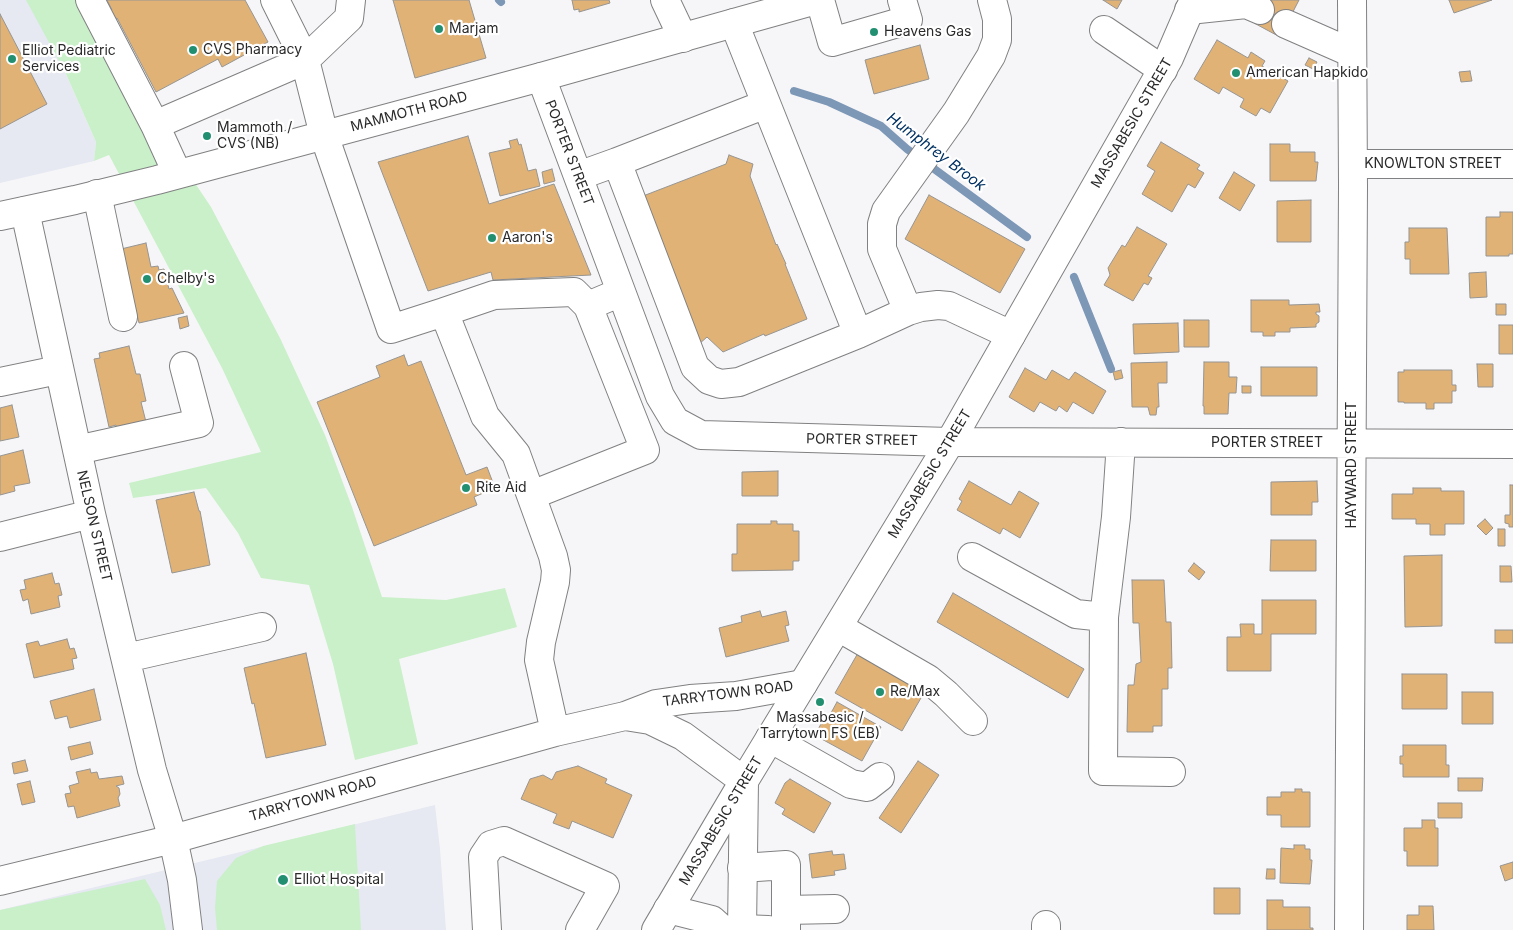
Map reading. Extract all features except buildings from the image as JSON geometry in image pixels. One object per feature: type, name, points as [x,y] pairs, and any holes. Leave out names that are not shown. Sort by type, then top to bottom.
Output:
[{"type":"street","points":[[90,0],[177,173]]},
{"type":"street","points":[[275,0],[304,60],[324,135],[391,330],[494,295],[574,292],[588,306],[646,450]]},
{"type":"street","points":[[154,125],[304,60],[349,18],[351,0]]},
{"type":"street","points":[[665,0],[683,38]]},
{"type":"street","points":[[818,0],[832,42],[908,20],[902,0]]},
{"type":"street","name":"MAMMOTH ROAD","points":[[12,214],[324,135],[818,0]]},
{"type":"street","points":[[908,311],[882,249],[880,237],[882,224],[886,211],[956,113],[991,56],[997,40],[997,19],[992,0]]},
{"type":"street","points":[[1190,3],[1252,5]]},
{"type":"street","name":"MASSABESIC STREET","points":[[662,919],[950,442],[1163,70],[1181,34],[1190,3]]},
{"type":"street","name":"HAYWARD STREET","points":[[1344,3],[1352,54],[1353,164],[1349,930]]},
{"type":"street","points":[[734,23],[858,334]]},
{"type":"street","points":[[1286,24],[1352,54]]},
{"type":"street","points":[[1104,30],[1163,70]]},
{"type":"street","name":"PORTER STREET","points":[[541,77],[660,396],[675,422],[700,435],[950,442],[1513,444]]},
{"type":"street","points":[[578,176],[766,104]]},
{"type":"street","points":[[617,162],[695,368],[709,380],[721,384],[739,382],[858,334],[908,311],[938,305],[950,306],[1011,335]]},
{"type":"street","name":"KNOWLTON STREET","points":[[1353,164],[1513,164]]},
{"type":"street","points":[[97,194],[123,317]]},
{"type":"street","name":"NELSON STREET","points":[[12,214],[58,370],[152,770],[173,839],[182,880],[188,930]]},
{"type":"street","points":[[588,306],[621,292]]},
{"type":"street","points":[[444,312],[485,416],[516,454],[554,556],[555,582],[541,642],[540,660],[555,732]]},
{"type":"street","points":[[76,450],[198,423],[184,366]]},
{"type":"street","points":[[0,382],[58,370]]},
{"type":"street","points":[[532,495],[646,450],[675,422]]},
{"type":"street","points":[[1121,442],[1116,517],[1104,617],[1103,771],[1171,772]]},
{"type":"street","points":[[0,537],[91,514]]},
{"type":"street","points":[[972,557],[1076,614],[1104,617]]},
{"type":"street","points":[[126,658],[262,627]]},
{"type":"street","points":[[838,627],[928,679],[973,721]]},
{"type":"street","name":"TARRYTOWN ROAD","points":[[0,881],[173,839],[555,732],[625,716],[656,704],[690,699],[736,696],[803,684]]},
{"type":"street","name":"TARRYTOWN ROAD","points":[[625,716],[650,720],[683,736],[744,781]]},
{"type":"street","points":[[770,738],[851,784],[866,787],[880,777]]},
{"type":"street","points":[[744,781],[742,930],[768,930]]},
{"type":"street","points":[[487,930],[483,857],[491,845],[504,841],[605,886],[580,930]]},
{"type":"street","points":[[742,868],[786,865],[786,920],[835,909]]},
{"type":"street","points":[[662,919],[712,920],[723,930]]},
{"type":"shaded area","points":[[0,0],[30,0],[49,36],[96,142],[94,161],[0,183]]},
{"type":"shaded area","name":"Elliot Hospital","points":[[435,805],[446,930],[0,930],[0,910]]},
{"type":"green space","points":[[26,0],[91,0],[166,140],[211,207],[280,338],[325,435],[352,507],[382,597],[446,600],[505,588],[517,627],[399,659],[418,744],[355,760],[333,664],[309,585],[261,578],[238,533],[206,488],[133,498],[129,483],[261,452],[222,368],[109,155],[94,161],[96,142],[66,74]]},
{"type":"green space","points":[[355,824],[361,930],[217,930],[215,908],[217,881],[236,858],[263,846]]},
{"type":"green space","points":[[145,879],[160,905],[166,930],[0,930],[0,910]]},
{"type":"waterway","name":"Humphrey Brook","points":[[794,91],[829,102],[881,126],[907,149],[1027,237]]},
{"type":"waterway","name":"Humphrey Brook","points":[[1074,277],[1111,369]]},
{"type":"place","name":"Marjam","points":[[439,29]]},
{"type":"place","name":"Heavens Gas","points":[[874,32]]},
{"type":"place","name":"CVS Pharmacy","points":[[193,50]]},
{"type":"place","name":"Elliot Pediatric Services","points":[[12,59]]},
{"type":"place","name":"American Hapkido","points":[[1236,73]]},
{"type":"place","name":"Mammoth / CVS (NB)","points":[[207,136]]},
{"type":"place","name":"Aaron's","points":[[492,238]]},
{"type":"place","name":"Chelby's","points":[[147,279]]},
{"type":"place","name":"Rite Aid","points":[[466,488]]},
{"type":"place","name":"Re/Max","points":[[880,692]]},
{"type":"place","name":"Massabesic / Tarrytown FS (EB)","points":[[820,702]]},
{"type":"place","name":"Elliot Hospital","points":[[283,880]]}]
